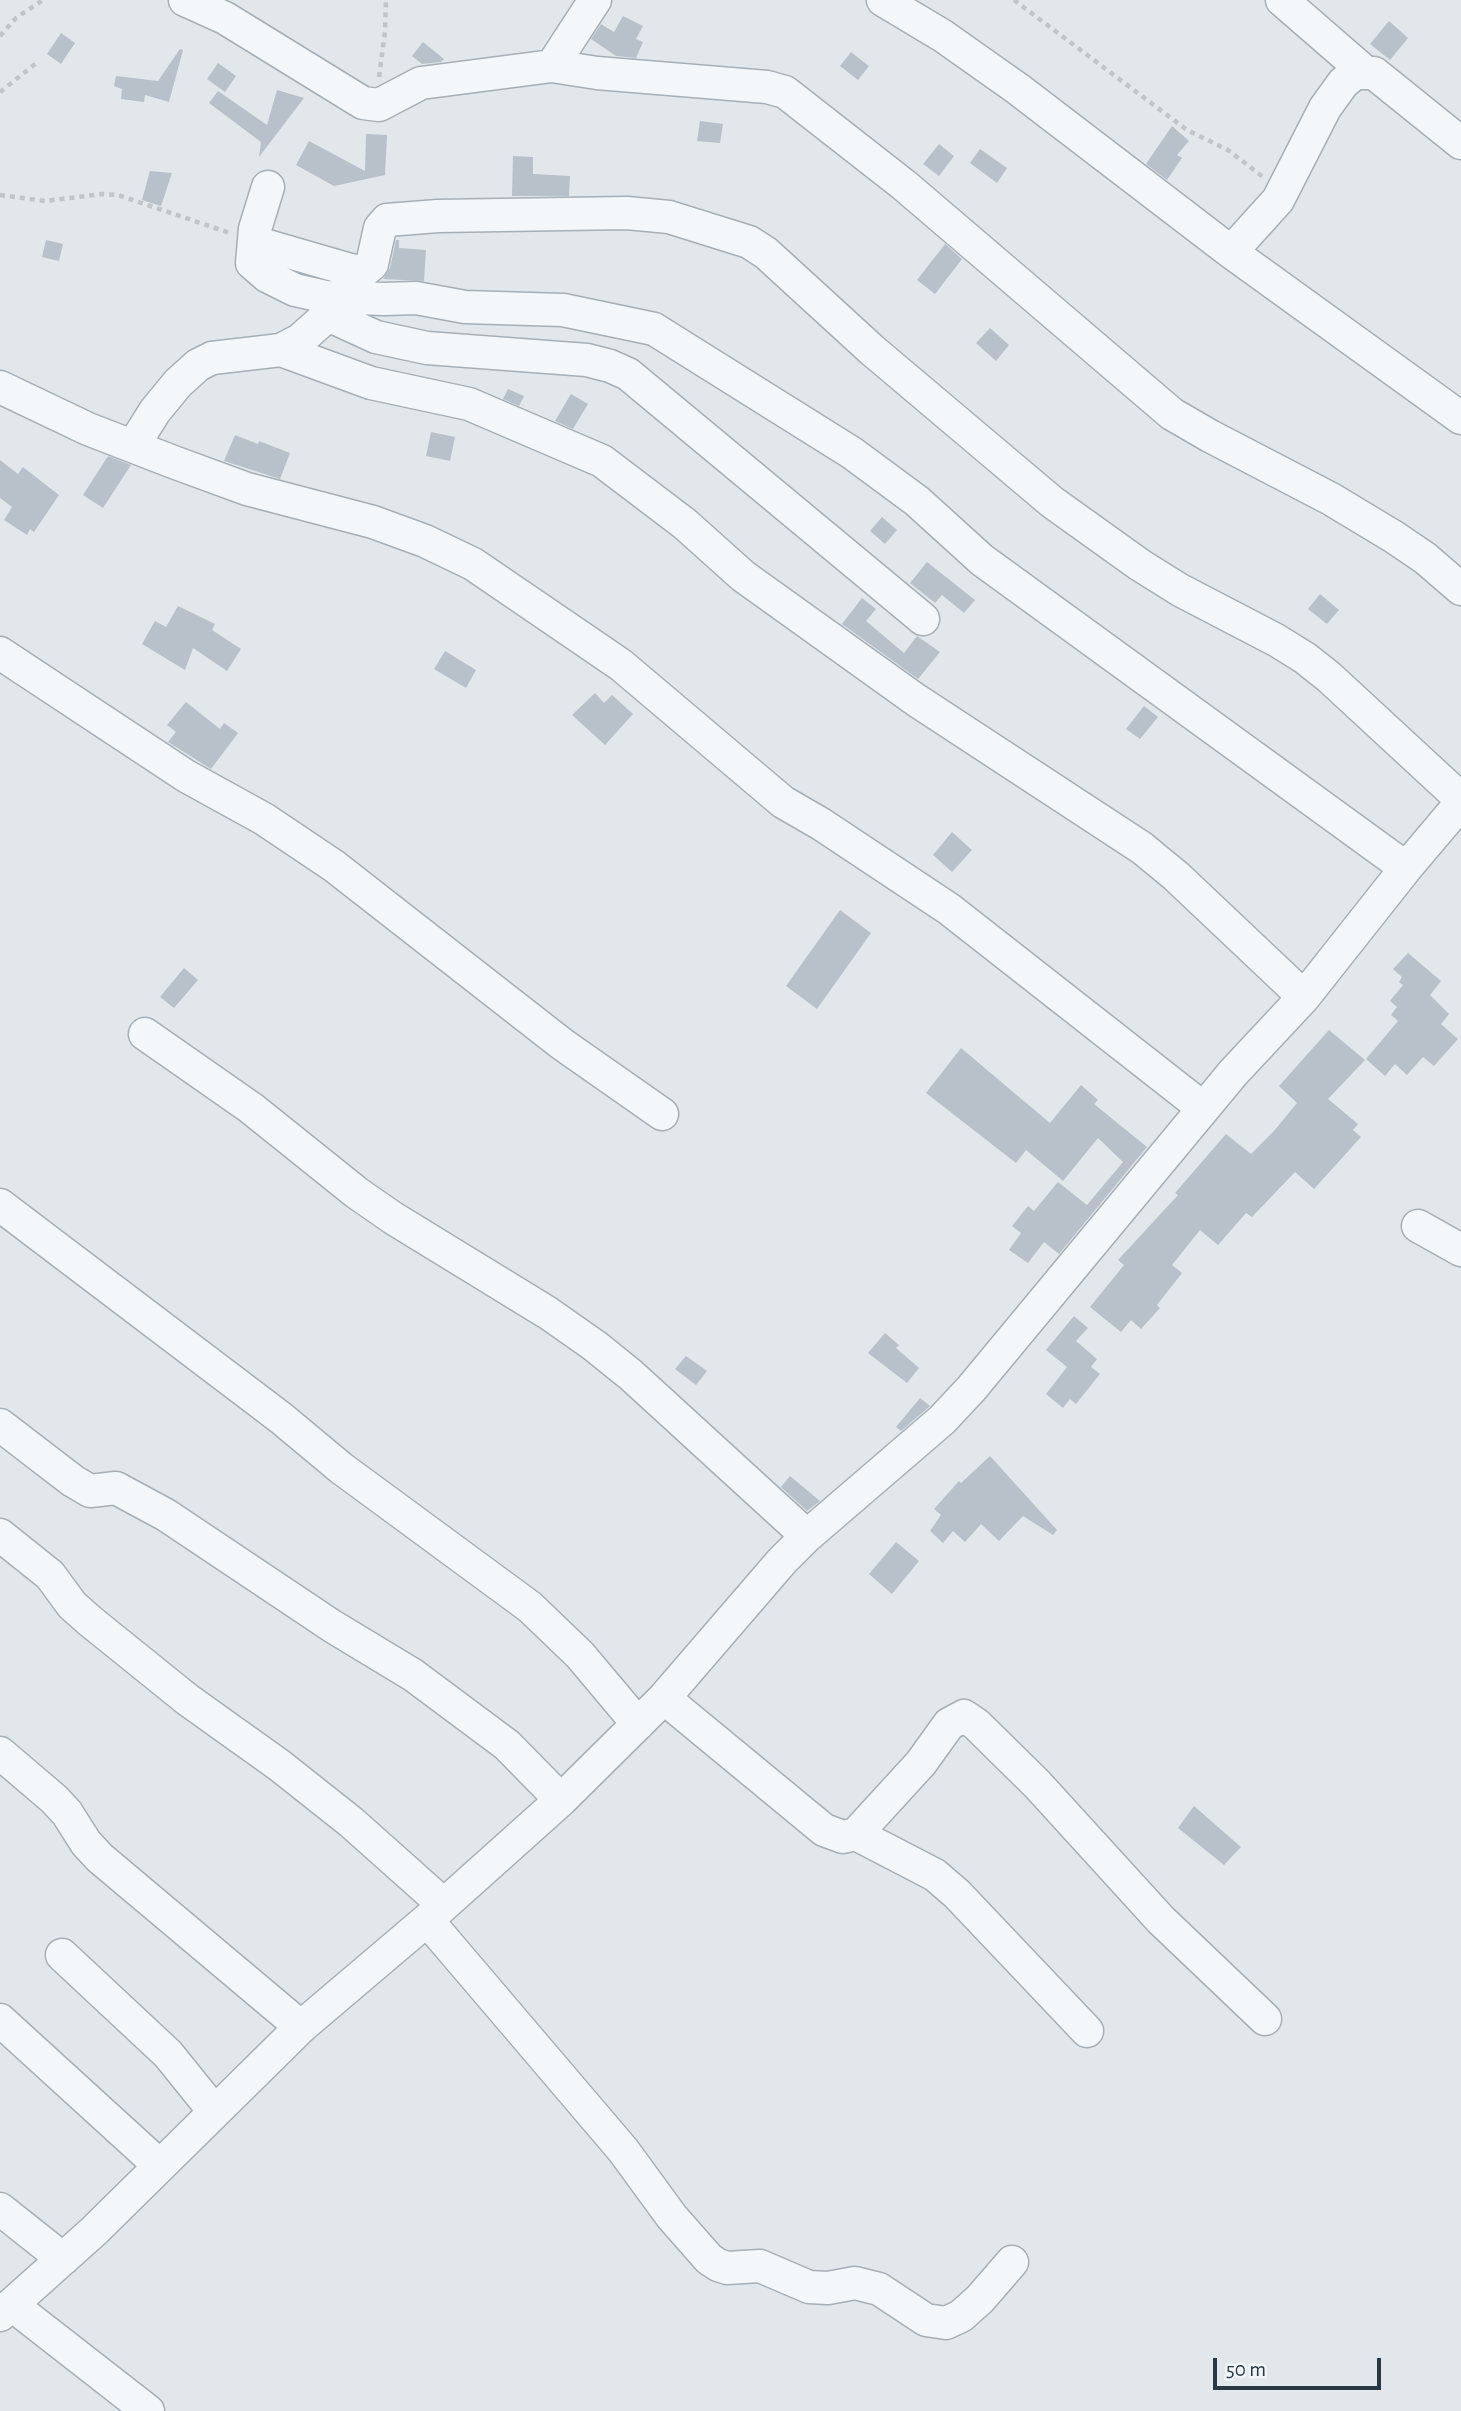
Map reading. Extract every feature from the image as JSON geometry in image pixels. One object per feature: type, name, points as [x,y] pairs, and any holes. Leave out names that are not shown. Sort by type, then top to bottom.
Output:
[{"type":"street","points":[[185,0],[225,18],[363,103],[379,105],[421,83],[552,66],[597,73],[767,87],[785,92],[904,185],[1172,414],[1331,499],[1384,531],[1425,558],[1461,589]]},
{"type":"street","points":[[552,66],[595,0]]},
{"type":"street","points":[[883,0],[943,36],[1018,89],[1231,252],[1461,418]]},
{"type":"street","points":[[1282,0],[1365,72]]},
{"type":"street","points":[[1231,252],[1283,192],[1325,108],[1342,83],[1355,73],[1374,73],[1461,143]]},
{"type":"street","points":[[268,187],[254,242],[252,263],[267,276],[333,306],[376,337],[427,348],[587,360],[628,374],[923,619]]},
{"type":"street","points":[[148,2411],[6,2310],[160,2166],[301,2027],[561,1800],[664,1698],[807,1536],[942,1420],[971,1389],[1203,1108],[1304,997],[1461,801],[1338,685],[1305,658],[1180,590],[1052,502],[872,350],[766,253],[749,242],[668,217],[627,213],[438,216],[387,220],[380,228],[372,264],[365,270],[354,271],[254,242]]},
{"type":"street","points":[[133,446],[163,401],[198,365],[212,358],[281,350],[300,340],[333,306],[416,298],[465,307],[563,310],[654,328],[852,453],[917,501],[982,561],[1406,868]]},
{"type":"street","points":[[281,350],[371,383],[468,404],[602,461],[685,524],[743,576],[916,700],[1142,848],[1176,876],[1304,997]]},
{"type":"street","points":[[0,387],[88,429],[247,489],[373,523],[425,541],[474,564],[621,665],[783,802],[949,909],[1203,1108]]},
{"type":"street","points":[[0,653],[186,776],[264,819],[334,866],[562,1044],[662,1114]]},
{"type":"street","points":[[145,1034],[251,1108],[384,1212],[595,1346],[631,1375],[807,1536]]},
{"type":"street","points":[[0,1205],[281,1418],[341,1468],[530,1607],[580,1655],[638,1724]]},
{"type":"street","points":[[1418,1227],[1461,1250]]},
{"type":"street","points":[[0,1425],[73,1481],[96,1492],[116,1488],[155,1509],[218,1548],[332,1626],[413,1675],[507,1745],[561,1800]]},
{"type":"street","points":[[0,1535],[50,1574],[72,1605],[90,1621],[188,1700],[279,1765],[341,1814],[435,1912],[623,2150],[671,2217],[709,2259],[727,2268],[760,2266],[809,2287],[828,2288],[855,2283],[879,2289],[926,2320],[946,2323],[970,2308],[1012,2262]]},
{"type":"street","points":[[664,1698],[824,1830],[843,1838],[856,1833],[921,1763],[948,1724],[964,1716],[976,1724],[1066,1814],[1094,1849],[1161,1920],[1265,2019]]},
{"type":"street","points":[[0,1753],[61,1806],[86,1843],[100,1858],[301,2027]]},
{"type":"street","points":[[856,1833],[913,1862],[942,1881],[1087,2031]]},
{"type":"street","points":[[62,1955],[169,2054],[214,2111]]},
{"type":"street","points":[[0,2020],[160,2166]]},
{"type":"street","points":[[0,2209],[63,2259]]},
{"type":"path","points":[[0,36],[16,18],[43,0]]},
{"type":"path","points":[[379,105],[377,94],[387,0]]},
{"type":"path","points":[[1014,0],[1187,130],[1228,150],[1283,192]]},
{"type":"path","points":[[0,92],[40,61]]},
{"type":"path","points":[[0,195],[45,201],[102,194],[118,195],[254,242]]},
{"type":"building","points":[[623,16],[643,26],[636,39],[643,42],[636,58],[616,56],[591,39],[601,24],[614,32]]},
{"type":"building","points":[[1389,21],[1408,38],[1390,60],[1370,44]]},
{"type":"building","points":[[61,33],[75,43],[61,64],[47,54]]},
{"type":"building","points":[[423,42],[444,59],[441,62],[422,64],[412,56]]},
{"type":"building","points":[[180,49],[183,50],[169,102],[145,95],[144,102],[121,99],[122,89],[114,86],[116,76],[158,81]]},
{"type":"building","points":[[851,52],[869,66],[858,80],[840,66]]},
{"type":"building","points":[[218,63],[236,76],[225,92],[207,79]]},
{"type":"building","points":[[277,90],[304,98],[259,157],[261,142],[209,103],[218,91],[267,125]]},
{"type":"building","points":[[700,121],[723,124],[720,143],[697,141]]},
{"type":"building","points":[[1172,126],[1189,141],[1177,155],[1182,158],[1167,180],[1146,164]]},
{"type":"building","points":[[366,134],[387,135],[385,175],[334,186],[296,165],[309,141],[365,171]]},
{"type":"building","points":[[939,144],[954,156],[939,176],[923,164]]},
{"type":"building","points":[[980,149],[1007,168],[997,183],[970,163]]},
{"type":"building","points":[[513,156],[533,157],[533,174],[570,176],[569,196],[512,196]]},
{"type":"building","points":[[150,171],[172,173],[161,206],[142,200]]},
{"type":"building","points":[[46,240],[63,244],[59,261],[42,257]]},
{"type":"building","points":[[396,240],[399,240],[399,248],[426,250],[424,281],[383,279],[390,268]]},
{"type":"building","points":[[945,244],[962,259],[935,294],[917,280]]},
{"type":"building","points":[[990,328],[1009,345],[996,361],[976,343]]},
{"type":"building","points":[[508,389],[524,396],[519,406],[503,399]]},
{"type":"building","points":[[571,394],[588,404],[573,429],[555,421]]},
{"type":"building","points":[[431,432],[455,437],[450,461],[426,456]]},
{"type":"building","points":[[235,435],[290,453],[280,479],[224,461]]},
{"type":"building","points":[[108,456],[131,465],[103,508],[83,495]]},
{"type":"building","points":[[0,460],[18,474],[23,467],[59,495],[34,532],[30,529],[27,535],[4,520],[12,507],[0,498]]},
{"type":"building","points":[[882,517],[897,530],[885,544],[870,531]]},
{"type":"building","points":[[927,562],[975,600],[964,613],[942,595],[935,603],[910,583]]},
{"type":"building","points":[[1320,594],[1339,610],[1327,624],[1308,609]]},
{"type":"building","points":[[862,598],[876,609],[866,621],[904,653],[917,636],[940,652],[918,679],[842,624]]},
{"type":"building","points":[[178,606],[215,624],[212,630],[241,649],[227,671],[193,648],[185,670],[142,644],[155,621],[166,627]]},
{"type":"building","points":[[445,651],[476,670],[466,688],[434,669]]},
{"type":"building","points":[[595,693],[604,703],[612,695],[633,714],[605,745],[572,715]]},
{"type":"building","points":[[186,702],[220,729],[224,723],[238,733],[211,769],[168,742],[176,732],[167,725]]},
{"type":"building","points":[[1144,706],[1158,717],[1140,739],[1126,729]]},
{"type":"building","points":[[952,832],[972,850],[952,872],[933,855]]},
{"type":"building","points":[[840,910],[871,933],[817,1009],[786,986]]},
{"type":"building","points":[[1408,953],[1441,981],[1430,995],[1449,1014],[1441,1024],[1458,1039],[1434,1066],[1423,1057],[1407,1075],[1395,1064],[1385,1076],[1366,1059],[1398,1021],[1391,1015],[1397,1007],[1390,1001],[1403,985],[1399,982],[1402,977],[1393,969]]},
{"type":"building","points":[[184,968],[198,980],[174,1008],[160,997]]},
{"type":"building","points":[[1329,1030],[1365,1060],[1328,1099],[1358,1124],[1353,1130],[1361,1137],[1314,1189],[1295,1172],[1252,1217],[1246,1213],[1218,1245],[1200,1230],[1172,1265],[1182,1273],[1157,1305],[1160,1308],[1141,1329],[1131,1320],[1121,1332],[1090,1307],[1124,1265],[1118,1260],[1178,1195],[1175,1193],[1226,1134],[1251,1154],[1274,1131],[1297,1103],[1279,1086]]},
{"type":"building","points":[[961,1048],[1050,1123],[1081,1085],[1098,1100],[1094,1104],[1147,1147],[1059,1254],[1044,1242],[1028,1263],[1009,1250],[1021,1233],[1012,1226],[1028,1206],[1034,1211],[1058,1182],[1087,1205],[1123,1162],[1098,1138],[1063,1181],[1026,1150],[1016,1163],[926,1093]]},
{"type":"building","points":[[1074,1316],[1088,1328],[1076,1341],[1097,1359],[1091,1367],[1100,1374],[1076,1404],[1070,1399],[1063,1408],[1046,1394],[1067,1367],[1046,1350]]},
{"type":"building","points":[[885,1333],[899,1345],[896,1348],[919,1368],[907,1383],[868,1353]]},
{"type":"building","points":[[686,1356],[707,1371],[696,1385],[675,1369]]},
{"type":"building","points":[[920,1398],[930,1406],[901,1431],[896,1427]]},
{"type":"building","points":[[990,1456],[1057,1530],[1053,1535],[1023,1516],[999,1541],[981,1524],[965,1542],[953,1531],[943,1543],[930,1531],[941,1515],[934,1509],[959,1481],[961,1483]]},
{"type":"building","points":[[790,1476],[820,1501],[807,1511],[781,1487]]},
{"type":"building","points":[[896,1542],[919,1561],[892,1594],[869,1574]]},
{"type":"building","points":[[1194,1806],[1241,1847],[1224,1865],[1178,1828]]}]
